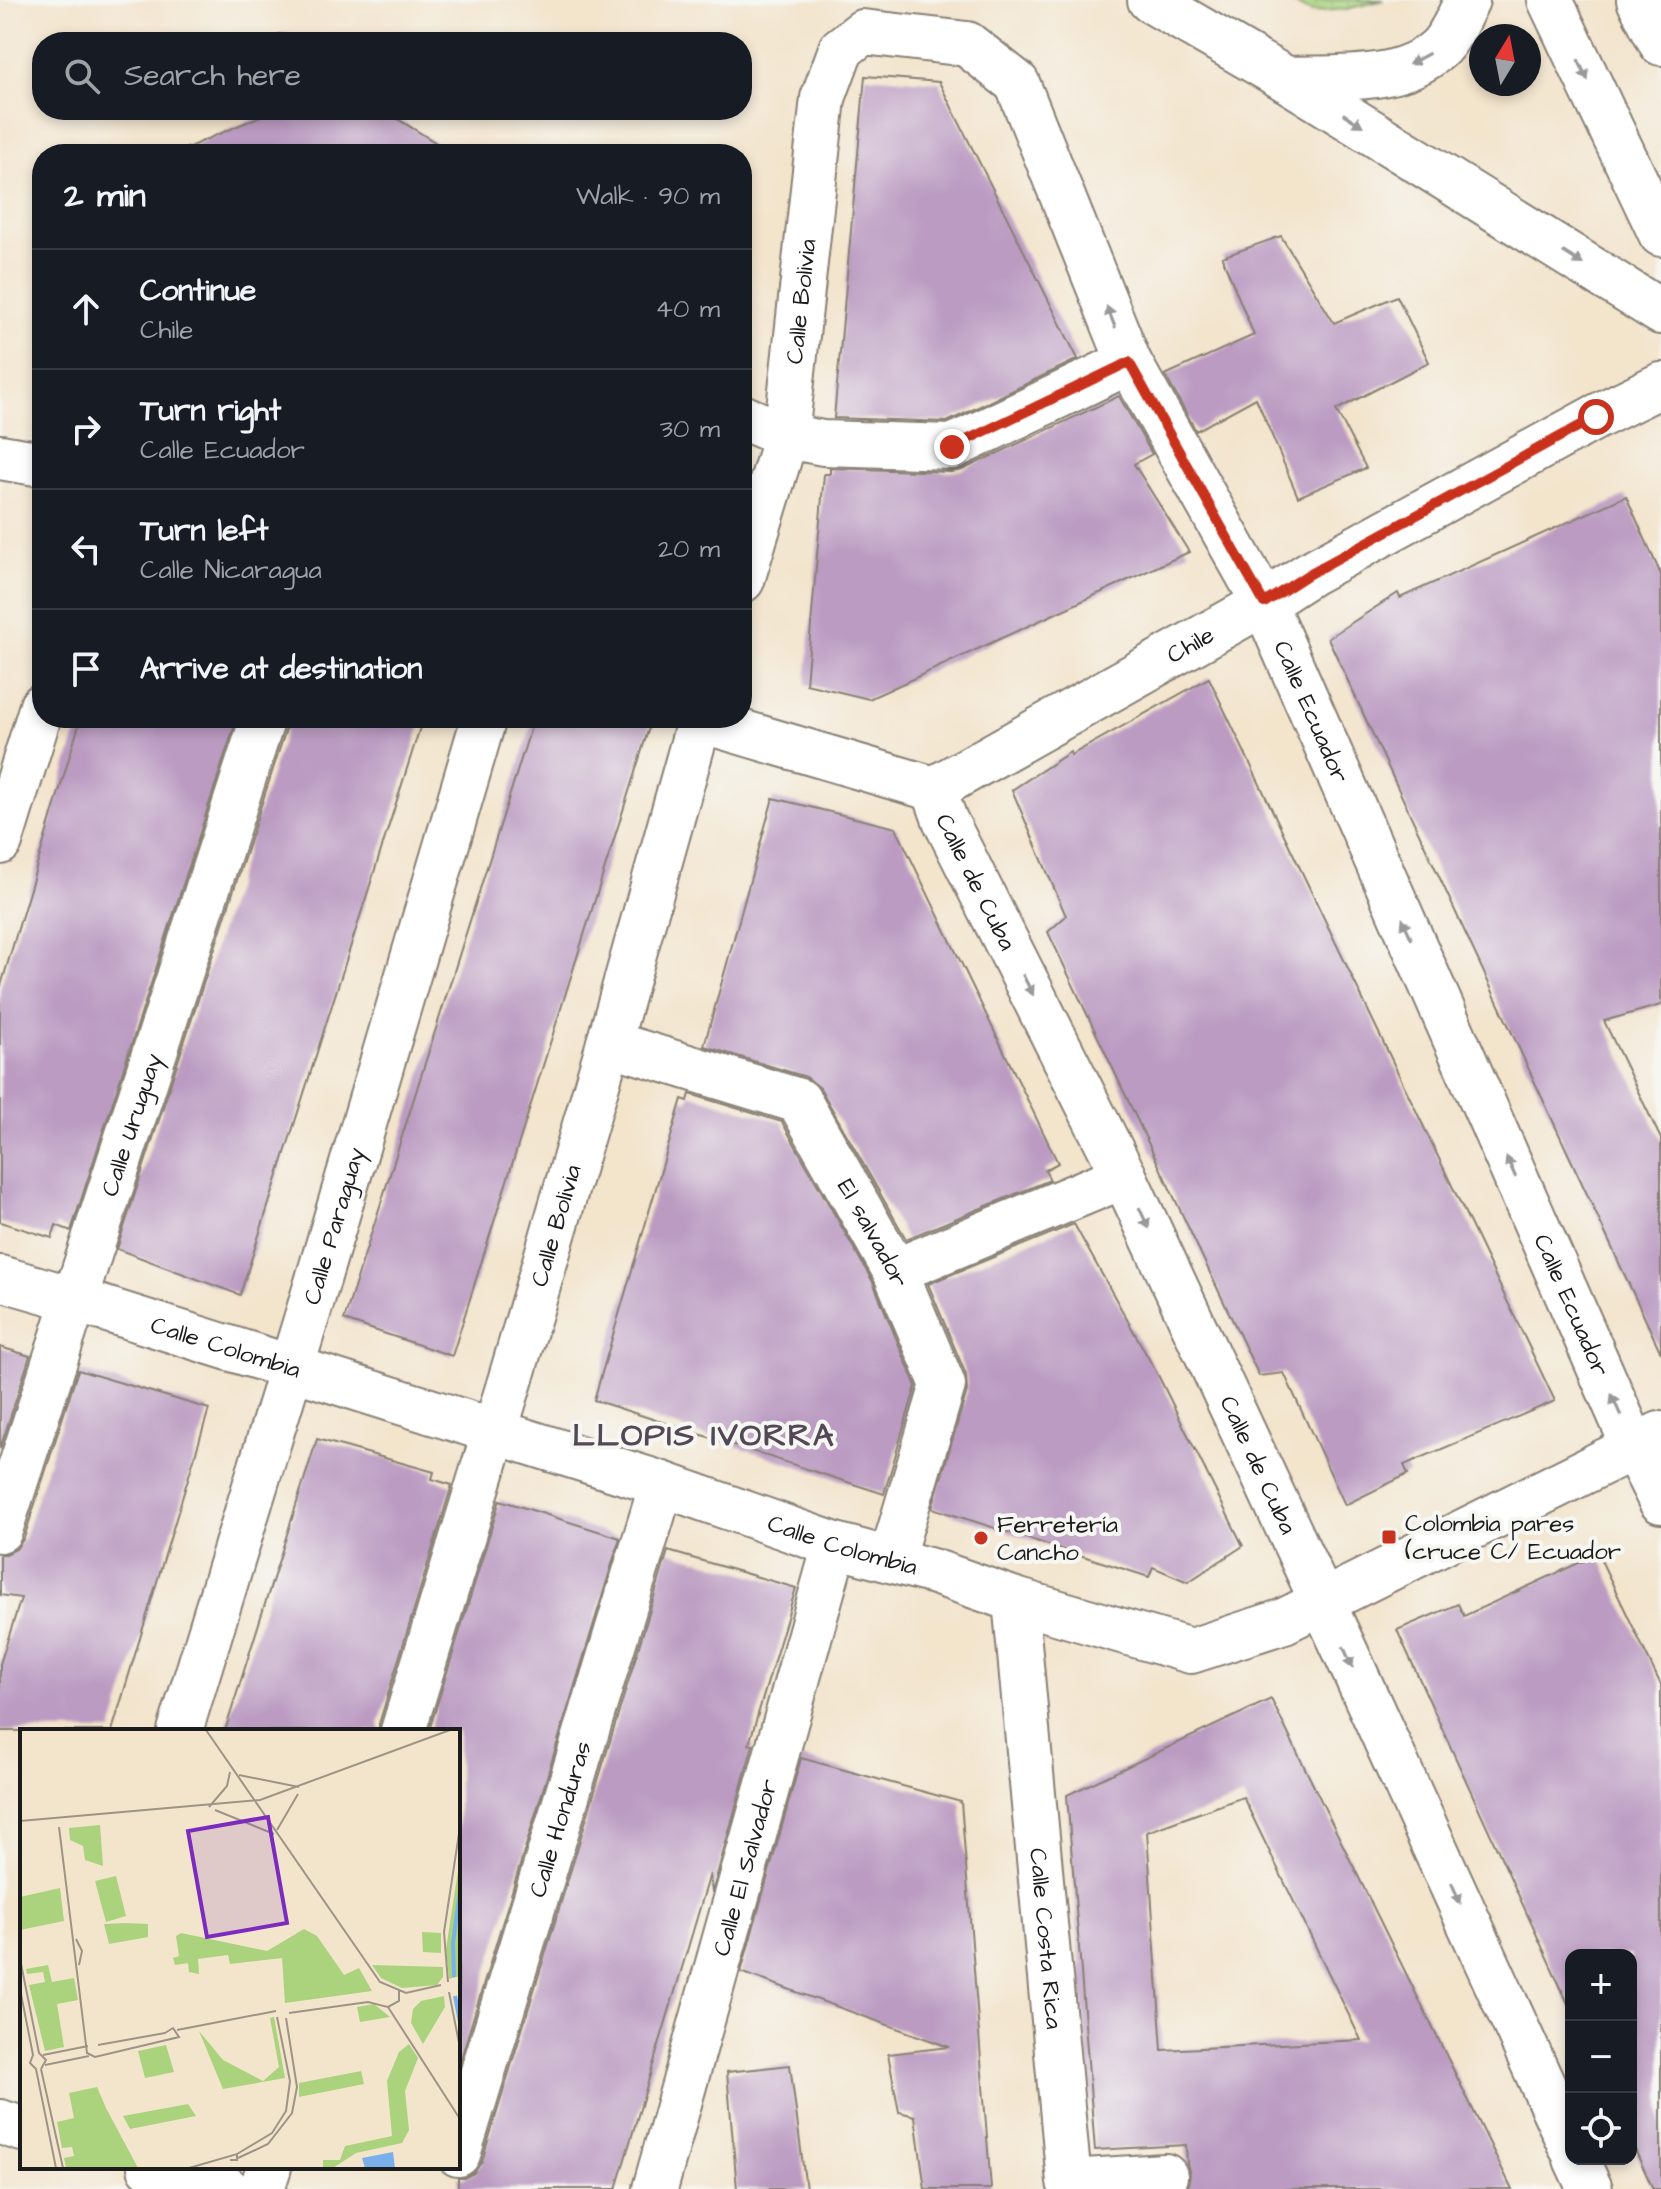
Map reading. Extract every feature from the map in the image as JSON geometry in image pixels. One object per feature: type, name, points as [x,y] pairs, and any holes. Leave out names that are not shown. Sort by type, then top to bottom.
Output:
[{"type":"street","points":[[1150,0],[1286,79],[1661,312]]},
{"type":"street","points":[[1286,79],[1358,76],[1388,72],[1415,63],[1439,48],[1467,0]]},
{"type":"street","points":[[1550,0],[1661,234]]},
{"type":"street","points":[[1639,0],[1661,43]]},
{"type":"street","name":"Calle Ecuador","points":[[863,32],[967,44],[1017,83],[1129,362],[1264,603],[1648,1440],[1661,1501]]},
{"type":"street","name":"Calle Bolivia","points":[[752,547],[786,436],[823,98],[841,49],[863,32]]},
{"type":"street","points":[[752,421],[786,436],[823,443],[952,447],[1129,362]]},
{"type":"street","name":"Chile","points":[[934,789],[1264,603],[1309,574],[1596,417],[1661,385]]},
{"type":"street","points":[[0,457],[32,462]]},
{"type":"street","points":[[0,842],[35,728]]},
{"type":"street","name":"Calle Uruguay","points":[[0,1530],[260,728]]},
{"type":"street","name":"Calle Paraguay","points":[[181,1729],[481,728]]},
{"type":"street","name":"Calle Bolivia","points":[[404,1729],[495,1432],[697,728]]},
{"type":"street","points":[[730,728],[934,789]]},
{"type":"street","name":"Calle de Cuba","points":[[934,789],[945,820],[1124,1176],[1565,2134]]},
{"type":"street","name":"El salvador","points":[[609,1043],[799,1101],[895,1271],[943,1385],[891,1560]]},
{"type":"street","points":[[895,1271],[1124,1176]]},
{"type":"street","name":"Calle Colombia","points":[[0,1278],[662,1484],[835,1545],[1191,1651],[1284,1621],[1648,1440]]},
{"type":"street","name":"Calle Honduras","points":[[460,2147],[662,1484]]},
{"type":"street","name":"Calle El Salvador","points":[[655,2189],[835,1545]]},
{"type":"street","name":"Calle Costa Rica","points":[[1015,1600],[1069,2182],[1165,2176]]},
{"type":"street","points":[[0,2122],[20,2128]]},
{"type":"street","points":[[1579,2165],[1590,2189]]},
{"type":"street","points":[[157,2169],[227,2189]]},
{"type":"street","points":[[262,2189],[268,2169]]},
{"type":"street","points":[[447,2189],[453,2169]]},
{"type":"green space","points":[[1284,0],[1384,0],[1346,9],[1312,12]]},
{"type":"building","points":[[865,76],[939,82],[1078,359],[947,422],[834,418]]},
{"type":"building","points":[[252,120],[399,120],[438,144],[196,144]]},
{"type":"building","points":[[1281,236],[1334,323],[1397,296],[1429,362],[1336,410],[1366,468],[1298,497],[1256,398],[1196,431],[1165,375],[1254,335],[1222,257]]},
{"type":"building","points":[[1119,396],[1152,454],[1134,464],[1189,552],[869,699],[806,684],[824,474],[830,474],[830,468],[962,470]]},
{"type":"building","points":[[1626,496],[1661,575],[1661,1005],[1604,1021],[1661,1139],[1661,1353],[1328,638],[1398,593],[1400,598]]},
{"type":"building","points":[[1209,678],[1555,1401],[1404,1465],[1408,1474],[1345,1505],[1284,1373],[1259,1376],[1048,932],[1066,916],[1012,790],[1070,752],[1071,755]]},
{"type":"building","points":[[78,728],[234,728],[71,1231],[56,1225],[52,1238],[0,1222],[0,989]]},
{"type":"building","points":[[286,728],[420,728],[240,1295],[117,1249]]},
{"type":"building","points":[[531,728],[649,728],[452,1356],[344,1320]]},
{"type":"building","points":[[773,798],[896,828],[1058,1163],[1045,1170],[1050,1180],[906,1239],[820,1088],[806,1077],[704,1046]]},
{"type":"building","points":[[690,1094],[782,1122],[873,1282],[916,1386],[884,1494],[594,1400],[682,1099],[688,1101]]},
{"type":"building","points":[[1074,1224],[1159,1377],[1243,1546],[1188,1582],[1153,1567],[1149,1577],[932,1508],[967,1391],[966,1375],[928,1284]]},
{"type":"building","points":[[0,1347],[30,1356],[0,1449]]},
{"type":"building","points":[[78,1370],[209,1409],[113,1729],[0,1731],[0,1664],[21,1598],[0,1595],[0,1554],[16,1549],[24,1538]]},
{"type":"building","points":[[317,1439],[434,1472],[432,1479],[452,1485],[379,1729],[226,1729]]},
{"type":"building","points":[[500,1500],[620,1538],[460,2061],[460,1729],[430,1729]]},
{"type":"building","points":[[668,1551],[796,1588],[749,1744],[753,1745],[712,1893],[710,1874],[616,2189],[458,2189],[458,2178],[474,2173],[482,2161]]},
{"type":"building","points":[[1598,1554],[1661,1685],[1661,2189],[1653,2189],[1637,2154],[1637,1949],[1565,1949],[1565,1997],[1397,1630],[1458,1604],[1464,1616]]},
{"type":"building","points":[[1271,1699],[1512,2189],[1187,2189],[1190,2175],[1186,2145],[1095,2150],[1067,1795]],"holes":[[[1243,1797],[1361,2040],[1162,2050],[1147,1832]]]},
{"type":"building","points":[[801,1758],[961,1802],[991,2189],[925,2189],[915,2116],[899,2112],[888,2054],[949,2047],[741,1972]]},
{"type":"building","points":[[790,2065],[806,2189],[737,2189],[727,2072]]},
{"type":"place","name":"Colombia pares (cruce C/ Ecuador","points":[[1389,1537]]},
{"type":"place","name":"Ferretería Cancho","points":[[981,1538]]},
{"type":"district","name":"LLOPIS IVORRA","points":[[704,1434]]},
{"type":"route","points":[[952,447],[1129,362],[1264,603],[1309,574],[1596,417]]}]
